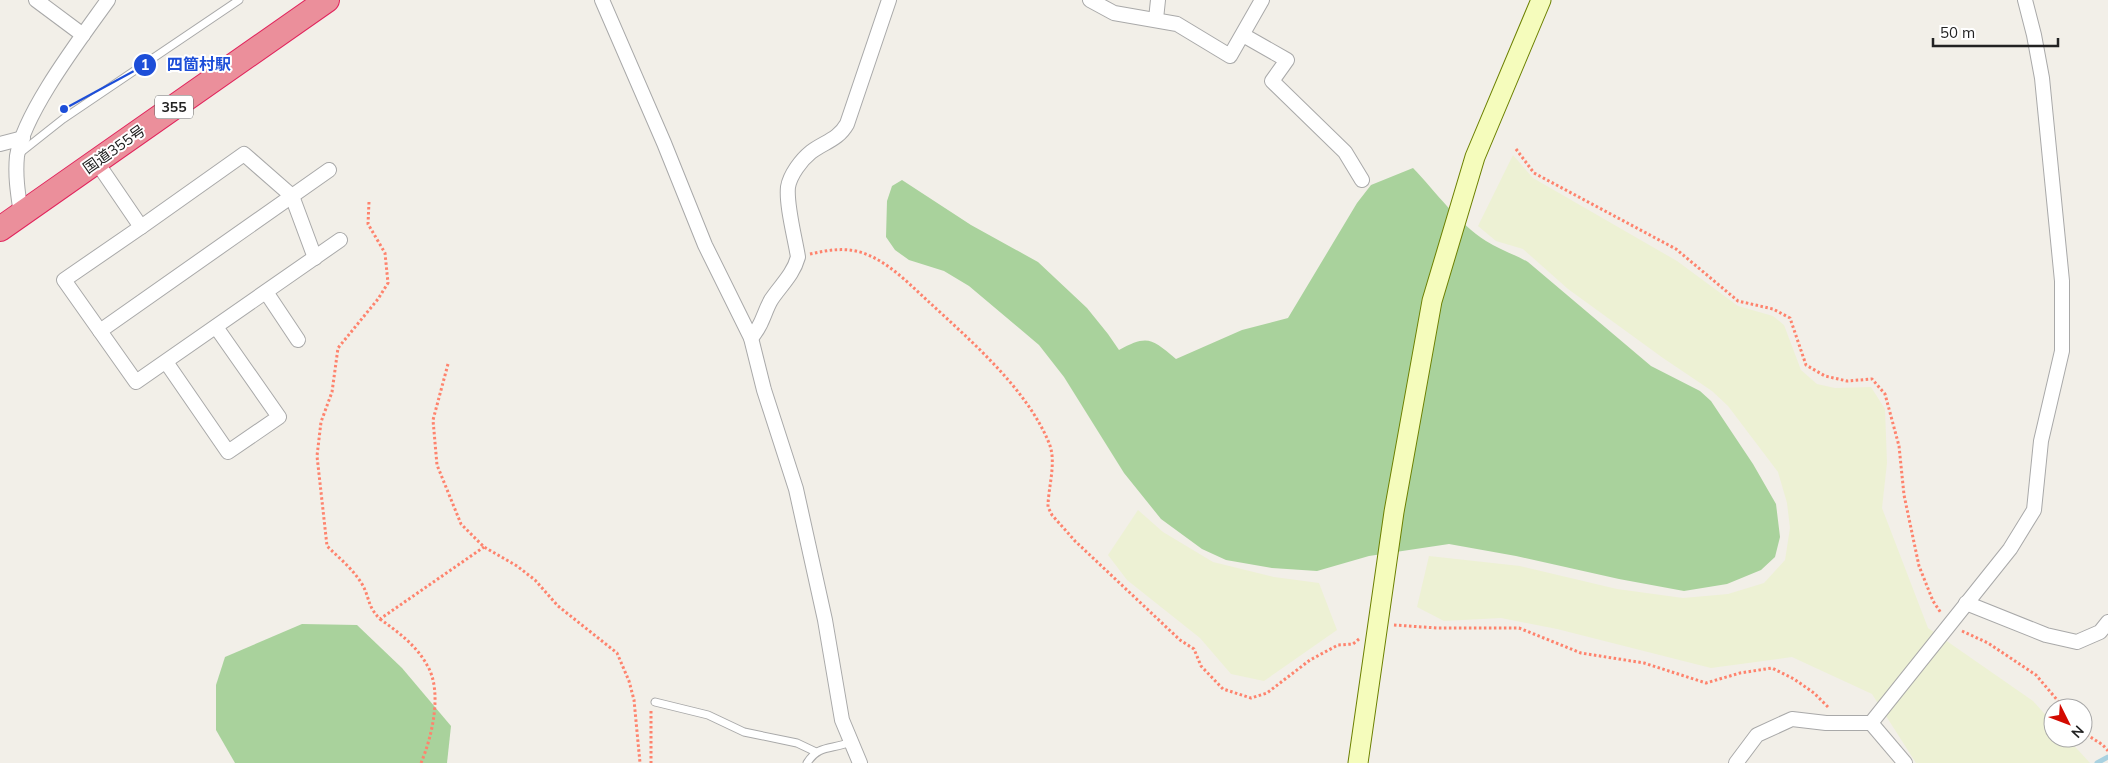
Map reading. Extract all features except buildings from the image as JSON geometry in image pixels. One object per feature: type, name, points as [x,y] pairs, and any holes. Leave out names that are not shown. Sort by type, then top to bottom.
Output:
[{"type":"highway","name":"国道355号","points":[[0,229],[327,0]]},
{"type":"street","points":[[36,0],[83,35]]},
{"type":"street","points":[[21,214],[16,181],[18,154],[23,138],[32,116],[83,35],[108,0]]},
{"type":"street","points":[[602,0],[664,143],[705,245],[751,338],[764,390],[796,489],[825,620],[840,712],[850,742],[860,763]]},
{"type":"street","points":[[751,338],[763,321],[770,302],[792,274],[798,257],[788,187],[793,174],[804,158],[820,146],[834,140],[847,124],[889,0]]},
{"type":"street","points":[[1090,0],[1114,13],[1177,24],[1230,56],[1262,0]]},
{"type":"street","points":[[1156,19],[1158,0]]},
{"type":"street","points":[[1358,763],[1394,512],[1432,301],[1475,157],[1540,0]]},
{"type":"street","points":[[1871,723],[2010,549],[2034,510],[2041,440],[2062,351],[2062,280],[2047,120],[2039,58],[2025,0]]},
{"type":"street","points":[[1243,35],[1287,60],[1272,81],[1345,152],[1362,180]]},
{"type":"street","points":[[0,144],[23,138]]},
{"type":"street","points":[[315,258],[292,196],[244,154],[64,280],[136,382],[166,362],[216,326],[266,292],[315,258],[340,240]]},
{"type":"street","points":[[96,162],[141,227]]},
{"type":"street","points":[[100,331],[329,170]]},
{"type":"street","points":[[266,292],[298,340]]},
{"type":"street","points":[[166,362],[228,452],[279,417],[216,326]]},
{"type":"street","points":[[1966,603],[2046,635],[2077,642],[2100,632],[2108,622]]},
{"type":"street","points":[[1736,763],[1757,735],[1792,719],[1826,723],[1871,723]]},
{"type":"street","points":[[1871,723],[1904,763]]},
{"type":"lane","points":[[18,154],[63,118],[239,0]]},
{"type":"lane","points":[[656,702],[708,716],[744,732],[797,743],[816,752]]},
{"type":"lane","points":[[807,763],[821,748],[834,747],[850,742]]},
{"type":"path","points":[[1516,149],[1534,173],[1676,249],[1738,301],[1772,309],[1790,318],[1806,365],[1825,376],[1846,381],[1872,379],[1885,394],[1899,446],[1904,495],[1919,566],[1933,602],[1949,625],[1988,643],[2017,661],[2036,675],[2056,698]]},
{"type":"path","points":[[369,202],[368,224],[385,253],[388,284],[338,348],[332,392],[321,422],[316,456],[327,546],[351,569],[363,586],[370,610],[404,637],[428,666],[433,683],[434,712],[432,735],[421,763]]},
{"type":"path","points":[[798,257],[838,249],[863,253],[879,260],[905,280],[971,340],[1024,400],[1049,443],[1052,456],[1048,507],[1052,514],[1082,548],[1180,640],[1194,649],[1201,666],[1223,688],[1251,698],[1267,693],[1310,660],[1338,645],[1353,644],[1377,623],[1437,628],[1519,628],[1581,653],[1644,663],[1706,683],[1740,673],[1772,668],[1794,679],[1814,693],[1845,723]]},
{"type":"path","points":[[448,364],[433,420],[438,465],[461,524],[484,547],[517,566],[558,606],[617,652],[629,681],[634,700],[640,763]]},
{"type":"path","points":[[380,619],[484,547]]},
{"type":"path","points":[[651,763],[651,704],[656,702]]},
{"type":"path","points":[[2093,738],[2102,742],[2108,751]]},
{"type":"green space","points":[[1513,155],[1533,178],[1677,261],[1738,306],[1773,316],[1784,325],[1801,370],[1817,384],[1835,388],[1871,387],[1885,409],[1887,463],[1882,508],[1928,628],[2033,701],[2043,712],[2043,748],[2076,748],[2090,763],[1916,763],[1872,694],[1792,657],[1711,668],[1557,629],[1501,618],[1444,621],[1417,607],[1429,556],[1520,566],[1617,589],[1683,598],[1728,594],[1764,583],[1785,560],[1790,528],[1787,503],[1778,472],[1728,406],[1712,391],[1568,289],[1523,249],[1496,241],[1478,226]]},
{"type":"green space","points":[[1413,168],[1476,234],[1491,244],[1528,262],[1651,366],[1700,391],[1711,401],[1753,464],[1776,504],[1780,537],[1775,557],[1761,570],[1727,584],[1684,591],[1449,544],[1369,556],[1317,571],[1272,568],[1226,560],[1202,549],[1161,519],[1124,473],[1064,377],[1039,345],[969,286],[944,271],[909,260],[895,250],[886,237],[887,201],[892,186],[902,180],[971,225],[1038,262],[1087,308],[1119,350],[1137,342],[1149,341],[1161,347],[1176,359],[1242,330],[1288,318],[1357,203],[1371,185]]},
{"type":"green space","points":[[1138,510],[1163,532],[1213,562],[1274,577],[1319,583],[1337,630],[1264,681],[1231,674],[1200,638],[1127,580],[1108,555]]},
{"type":"green space","points":[[302,624],[357,625],[402,668],[451,726],[447,763],[235,763],[216,730],[216,685],[225,657]]},
{"type":"waterway","points":[[2097,763],[2108,757]]},
{"type":"place","name":"四箇村駅","points":[[64,109]]}]
